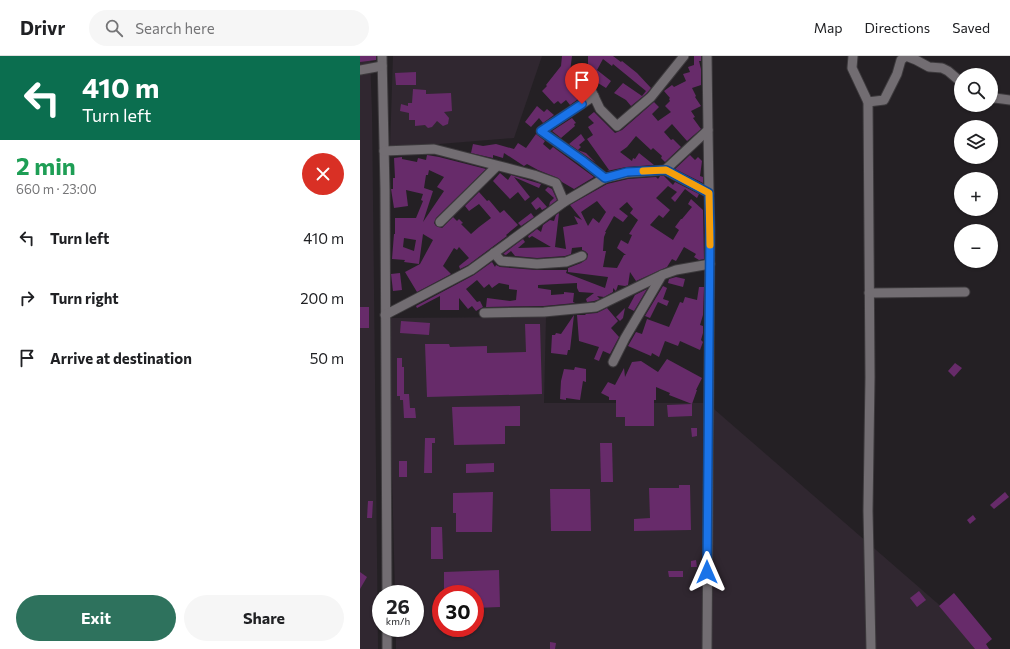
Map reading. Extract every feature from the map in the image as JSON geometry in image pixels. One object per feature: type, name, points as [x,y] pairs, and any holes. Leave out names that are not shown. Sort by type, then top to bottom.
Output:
[{"type":"street","points":[[382,56],[387,585]]},
{"type":"street","points":[[576,71],[590,88],[600,109],[617,126],[651,97],[684,56]]},
{"type":"street","points":[[707,56],[710,264],[707,649]]},
{"type":"street","points":[[853,56],[852,68],[868,102],[870,377],[868,511],[871,649]]},
{"type":"street","points":[[868,102],[884,100],[897,74],[901,60],[906,56],[929,67],[942,68],[954,76]]},
{"type":"street","points":[[360,70],[382,66]]},
{"type":"street","points":[[594,96],[541,131],[605,178]]},
{"type":"street","points":[[998,98],[1010,100]]},
{"type":"street","points":[[666,170],[708,130]]},
{"type":"street","points":[[384,151],[434,149],[534,175],[556,183],[564,202]]},
{"type":"street","points":[[440,222],[497,166]]},
{"type":"street","points":[[385,315],[471,270],[564,202],[605,178],[627,172],[666,170],[709,193]]},
{"type":"street","points":[[494,254],[502,261],[537,264],[566,262],[582,256]]},
{"type":"street","points":[[484,313],[544,312],[596,306],[662,275],[676,270],[710,264]]},
{"type":"street","points":[[613,362],[625,338],[662,275]]},
{"type":"street","points":[[869,293],[965,292]]},
{"type":"street","points":[[387,637],[387,649]]},
{"type":"shaded area","points":[[360,56],[370,56],[372,113],[377,585],[372,585],[372,637],[378,637],[378,649],[360,649]]},
{"type":"shaded area","points":[[393,56],[542,56],[514,138],[390,148]]},
{"type":"shaded area","points":[[546,317],[544,403],[707,403],[990,649],[396,649],[396,637],[424,637],[424,585],[395,585],[388,318]]},
{"type":"building","points":[[360,56],[376,56],[376,60],[360,62]]},
{"type":"building","points":[[562,56],[572,56],[570,72],[586,93],[581,89],[578,93],[581,97],[570,105],[566,100],[561,104],[558,101],[554,104],[542,91],[561,66]]},
{"type":"building","points":[[588,56],[613,56],[637,73],[651,88],[631,106],[626,100],[614,93],[623,83],[642,96],[646,91],[613,64],[612,66],[603,59],[597,70],[611,81],[606,88],[590,78],[586,73],[589,70],[586,68],[588,64]]},
{"type":"building","points":[[694,56],[701,56],[701,61],[699,61],[701,69],[701,85],[692,88],[696,96],[695,97],[701,106],[691,111],[695,117],[693,118],[701,129],[687,141],[672,124],[664,132],[671,140],[673,139],[681,147],[665,162],[661,158],[662,156],[653,148],[651,150],[636,136],[627,147],[620,152],[632,161],[633,158],[635,159],[639,153],[654,165],[626,167],[607,171],[609,170],[587,139],[593,135],[588,127],[594,123],[588,117],[594,112],[615,133],[622,130],[654,102],[659,107],[652,114],[658,121],[671,112],[665,106],[670,101],[670,98],[664,91],[672,85],[674,87],[686,81],[683,74],[690,72],[688,67],[694,65]]},
{"type":"building","points":[[416,72],[416,85],[396,85],[395,73]]},
{"type":"building","points":[[413,89],[426,90],[426,94],[451,93],[452,111],[444,112],[449,118],[448,124],[443,126],[437,121],[432,127],[428,128],[425,125],[415,126],[415,120],[409,120],[409,113],[400,111],[401,104],[408,106],[408,103],[412,103]]},
{"type":"building","points":[[537,106],[544,112],[547,109],[554,115],[543,123],[539,118],[531,127],[525,122]]},
{"type":"building","points":[[572,118],[576,123],[574,124],[575,126],[561,138],[552,131]]},
{"type":"building","points":[[536,134],[545,141],[543,144],[550,150],[553,147],[594,177],[574,189],[558,178],[527,164],[524,166],[504,153],[503,158],[493,155],[493,158],[471,153],[473,144],[483,146],[496,144],[514,149],[518,143],[526,148]]},
{"type":"building","points":[[581,134],[585,140],[579,145],[581,147],[578,150],[586,153],[596,163],[569,144]]},
{"type":"building","points":[[427,155],[486,169],[436,218],[434,223],[436,226],[442,228],[453,217],[457,221],[459,219],[463,223],[461,224],[471,234],[491,218],[479,204],[469,211],[465,206],[479,192],[487,201],[489,200],[500,213],[504,210],[518,225],[506,235],[507,236],[468,265],[460,269],[459,266],[469,258],[459,247],[457,250],[454,248],[443,266],[451,274],[417,292],[405,272],[420,264],[433,240],[423,234],[419,264],[404,262],[405,260],[392,259],[395,218],[416,218],[423,201],[421,200],[423,194],[406,190],[408,206],[394,208],[391,189],[393,189],[393,178],[395,178],[394,158],[402,157],[402,159],[417,162],[418,158],[426,160]],"holes":[[[429,170],[444,177],[437,187],[444,191],[423,222],[433,191],[424,188],[426,175],[428,175]],[[404,238],[416,240],[414,251],[403,247]]]},
{"type":"building","points":[[690,155],[695,160],[698,157],[702,161],[700,176],[703,177],[703,183],[675,169]]},
{"type":"building","points":[[500,173],[508,180],[511,175],[541,184],[539,188],[514,177],[530,197],[525,201],[518,192],[510,199],[493,181]]},
{"type":"building","points":[[660,176],[664,176],[673,185],[675,182],[699,194],[697,198],[685,189],[675,202],[671,198],[677,192],[668,186],[656,198],[670,210],[663,218],[659,215],[650,225],[673,240],[679,230],[675,227],[692,207],[688,204],[691,199],[703,210],[704,259],[699,260],[694,257],[696,254],[684,247],[676,261],[672,259],[667,267],[636,281],[630,272],[628,285],[618,285],[616,291],[613,288],[613,292],[604,297],[597,296],[600,299],[594,301],[587,302],[586,299],[594,293],[579,292],[577,283],[538,285],[538,288],[551,290],[551,295],[564,294],[564,292],[574,293],[573,302],[575,303],[544,306],[486,307],[487,298],[510,301],[516,300],[517,290],[509,289],[509,285],[499,283],[492,288],[489,284],[484,288],[477,280],[466,289],[477,302],[480,301],[483,307],[476,311],[472,306],[468,309],[459,298],[459,310],[440,310],[440,296],[417,308],[416,306],[474,275],[492,262],[495,267],[496,265],[500,267],[536,270],[567,270],[566,273],[605,288],[608,277],[568,272],[568,268],[587,259],[588,254],[582,250],[582,247],[572,248],[571,254],[565,256],[537,258],[515,256],[511,251],[506,255],[503,254],[523,239],[525,242],[518,248],[551,247],[532,236],[529,238],[528,236],[537,229],[541,232],[543,225],[550,220],[554,221],[556,215],[559,213],[555,247],[566,249],[563,227],[578,224],[574,216],[582,220],[570,205],[607,184],[628,179],[656,177],[658,179]],"holes":[[[597,201],[606,212],[599,223],[593,218],[588,226],[581,212]],[[627,202],[633,209],[630,213],[638,220],[629,234],[632,235],[628,244],[621,240],[617,248],[626,255],[624,255],[617,268],[603,267],[606,251],[603,251],[605,232],[614,216],[623,222],[628,216],[619,209]]]},
{"type":"building","points":[[548,187],[552,189],[557,200],[549,206],[550,202],[554,198],[545,190]]},
{"type":"building","points":[[538,197],[547,207],[542,210],[540,207],[536,210],[531,203]]},
{"type":"building","points":[[531,213],[534,217],[521,226],[518,223]]},
{"type":"building","points":[[400,273],[402,290],[393,291],[391,274]]},
{"type":"building","points":[[676,277],[685,279],[683,287],[668,283],[669,279]]},
{"type":"building","points":[[663,286],[667,288],[663,299],[669,301],[667,306],[658,302],[650,318],[645,316]]},
{"type":"building","points":[[699,287],[704,287],[703,315],[700,325],[703,326],[701,340],[703,342],[700,350],[680,341],[678,346],[665,341],[659,357],[652,353],[651,356],[628,346],[636,332],[642,334],[647,319],[669,327],[680,302],[683,303],[685,297],[697,300]]},
{"type":"building","points":[[647,289],[634,311],[628,308],[635,295]]},
{"type":"building","points":[[360,307],[369,307],[369,328],[360,328]]},
{"type":"building","points":[[607,308],[618,321],[611,328],[619,337],[610,354],[603,351],[599,361],[594,359],[599,347],[579,341],[577,315],[597,313]]},
{"type":"building","points":[[625,308],[623,318],[620,321],[616,317]]},
{"type":"building","points":[[574,315],[570,350],[568,350],[567,355],[551,353],[552,335],[555,335],[556,333],[561,334]]},
{"type":"building","points":[[401,321],[430,323],[429,335],[400,333]]},
{"type":"building","points":[[525,324],[540,324],[542,394],[427,397],[425,344],[449,344],[450,347],[487,346],[487,353],[526,352]]},
{"type":"building","points":[[397,358],[402,358],[402,367],[404,367],[404,394],[409,394],[410,408],[415,408],[416,418],[404,418],[403,400],[400,400],[400,396],[397,396]]},
{"type":"building","points":[[667,359],[702,378],[696,390],[692,404],[669,395],[670,393],[656,387],[656,400],[654,400],[654,426],[625,426],[625,417],[616,417],[616,400],[609,400],[609,397],[601,393],[608,382],[615,385],[624,368],[625,377],[632,362],[641,361],[658,372]]},
{"type":"building","points":[[955,363],[962,368],[954,377],[948,371]]},
{"type":"building","points":[[575,367],[586,369],[586,382],[583,381],[580,400],[566,398],[566,400],[560,399],[561,381],[564,369],[574,370]]},
{"type":"building","points":[[692,404],[692,416],[668,417],[667,405]]},
{"type":"building","points":[[520,406],[520,426],[505,426],[505,444],[454,445],[452,407]]},
{"type":"building","points":[[691,428],[697,428],[697,436],[692,437]]},
{"type":"building","points":[[425,438],[435,438],[435,443],[432,443],[432,473],[424,473]]},
{"type":"building","points":[[600,443],[612,443],[613,482],[601,482]]},
{"type":"building","points":[[399,461],[407,461],[407,477],[399,477]]},
{"type":"building","points":[[494,463],[494,472],[466,473],[466,464]]},
{"type":"building","points":[[679,485],[690,485],[691,530],[634,531],[634,519],[650,518],[649,488],[679,488]]},
{"type":"building","points":[[550,489],[590,489],[591,531],[551,531]]},
{"type":"building","points":[[493,492],[492,532],[456,532],[456,513],[453,513],[453,493]]},
{"type":"building","points":[[1005,492],[1009,497],[994,509],[990,505]]},
{"type":"building","points":[[368,501],[373,501],[372,518],[367,518]]},
{"type":"building","points":[[973,515],[976,519],[970,524],[967,520]]},
{"type":"building","points":[[431,527],[442,527],[443,559],[431,559]]},
{"type":"building","points":[[696,560],[697,567],[691,567],[691,561]]},
{"type":"building","points":[[499,570],[500,607],[484,608],[484,585],[444,585],[444,572]]},
{"type":"building","points":[[668,571],[683,571],[683,577],[669,577]]},
{"type":"building","points":[[360,572],[367,577],[360,589]]},
{"type":"building","points":[[919,591],[926,600],[917,607],[910,598]]},
{"type":"building","points":[[954,593],[992,639],[986,644],[989,649],[975,649],[939,606]]},
{"type":"building","points":[[550,642],[556,643],[555,649],[550,649]]},
{"type":"slow traffic","points":[[643,171],[666,170],[709,193],[710,245]]},
{"type":"route","points":[[582,104],[541,131],[605,178],[627,172],[666,170],[709,193],[710,231],[707,572]]}]
